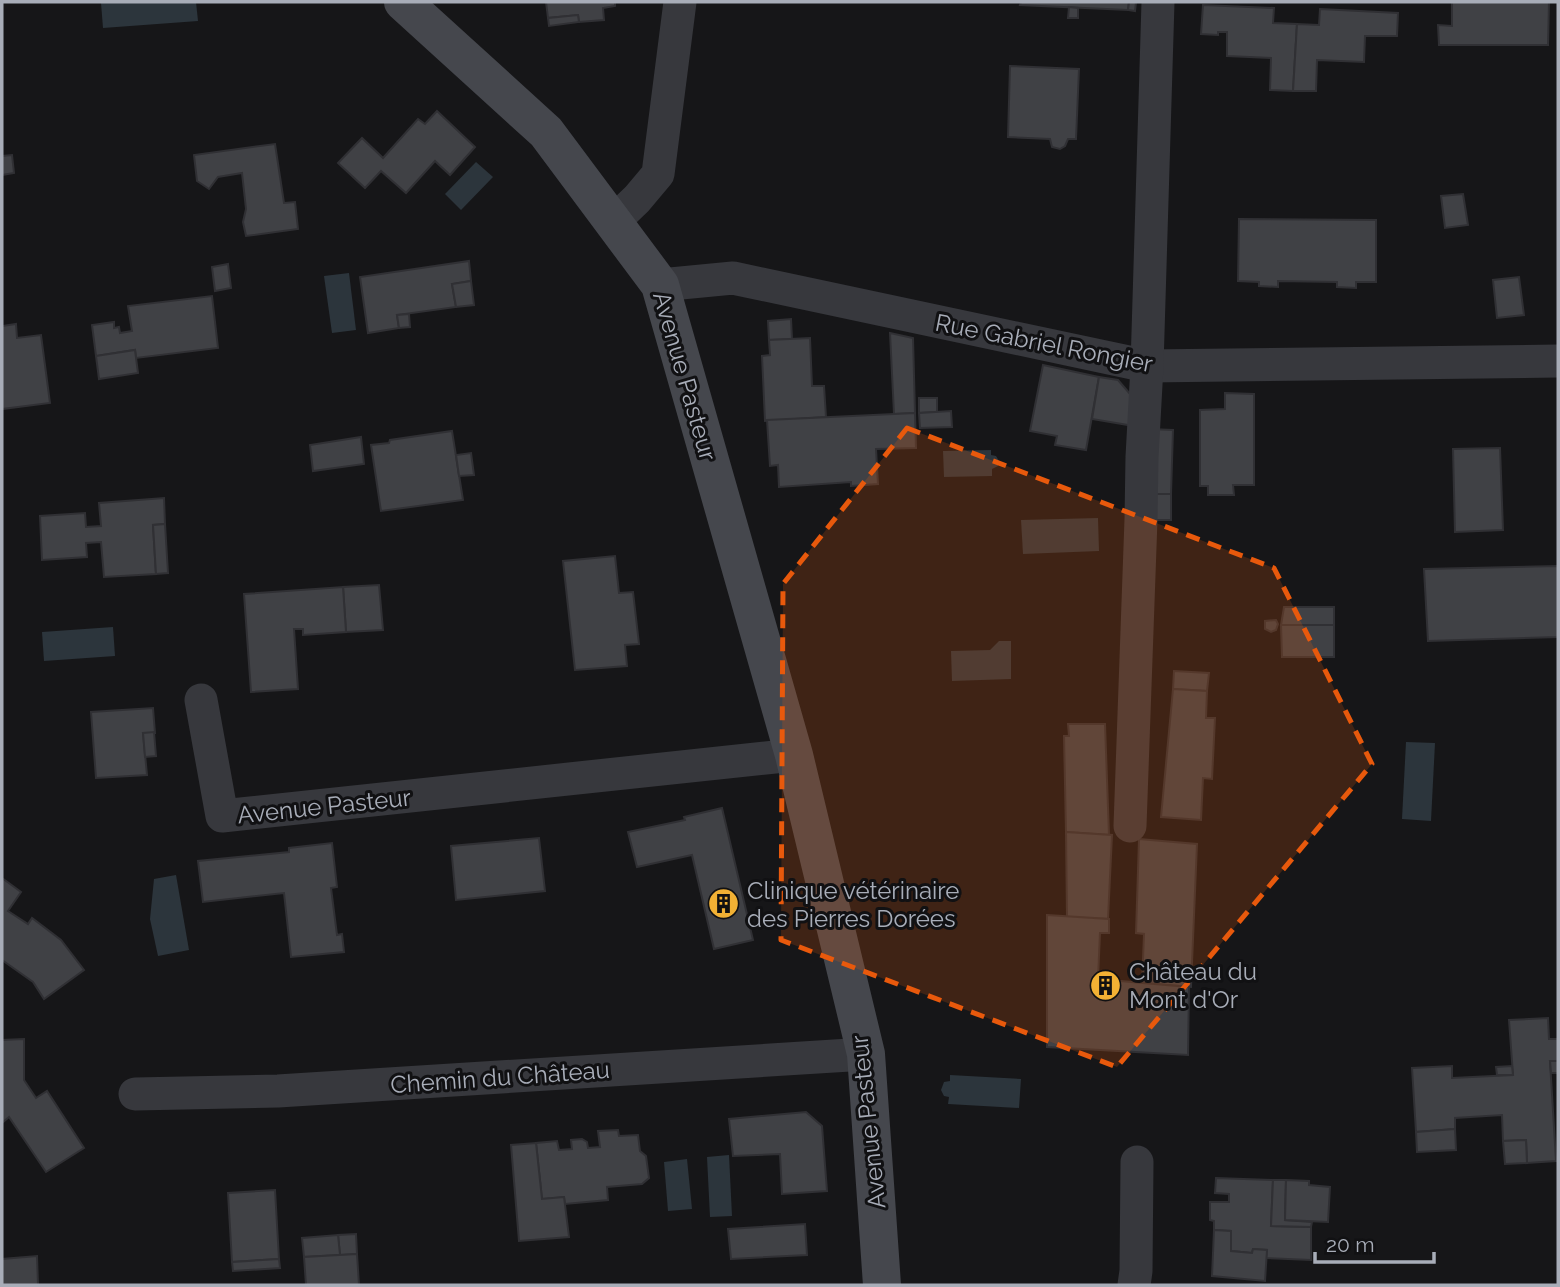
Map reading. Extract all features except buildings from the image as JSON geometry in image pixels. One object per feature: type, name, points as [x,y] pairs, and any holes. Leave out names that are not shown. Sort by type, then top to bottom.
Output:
[{"type":"main road","name":"Avenue Pasteur","points":[[403,2],[546,132],[660,285],[794,755],[866,1054],[882,1285]]},
{"type":"street","points":[[613,222],[658,174],[680,2]]},
{"type":"street","points":[[1130,826],[1158,2]]},
{"type":"street","name":"Rue Gabriel Rongier","points":[[660,285],[733,278],[1147,366],[1558,361]]},
{"type":"street","name":"Avenue Pasteur","points":[[201,699],[222,816],[794,755]]},
{"type":"street","name":"Chemin du Château","points":[[135,1094],[278,1091],[866,1054]]},
{"type":"street","points":[[1134,1285],[1137,1162]]},
{"type":"highlighted area","points":[[907,428],[1274,568],[1372,764],[1117,1067],[781,940],[783,584]]},
{"type":"shaded area","points":[[196,2],[198,21],[103,28],[101,3]]},
{"type":"shaded area","points":[[476,162],[493,177],[461,210],[445,194]]},
{"type":"shaded area","points":[[349,273],[356,330],[332,333],[324,276]]},
{"type":"shaded area","points":[[991,450],[991,455],[996,456],[999,461],[998,466],[992,469],[992,476],[944,477],[943,451]]},
{"type":"shaded area","points":[[1098,518],[1099,551],[1023,554],[1021,520]]},
{"type":"shaded area","points":[[113,627],[115,656],[44,661],[42,632]]},
{"type":"shaded area","points":[[999,641],[1011,641],[1011,679],[952,681],[951,651],[990,650]]},
{"type":"shaded area","points":[[1406,742],[1435,743],[1431,821],[1402,819]]},
{"type":"shaded area","points":[[176,875],[189,950],[158,956],[150,919],[154,879]]},
{"type":"shaded area","points":[[950,1075],[1021,1079],[1019,1108],[948,1104],[949,1097],[944,1096],[941,1090],[944,1082],[950,1081]]},
{"type":"shaded area","points":[[729,1155],[732,1216],[710,1217],[707,1157]]},
{"type":"shaded area","points":[[687,1159],[692,1209],[668,1211],[664,1162]]},
{"type":"place","name":"Clinique vétérinaire des Pierres Dorées","points":[[724,904]]},
{"type":"place","name":"Château du Mont d'Or","points":[[1106,985]]}]
